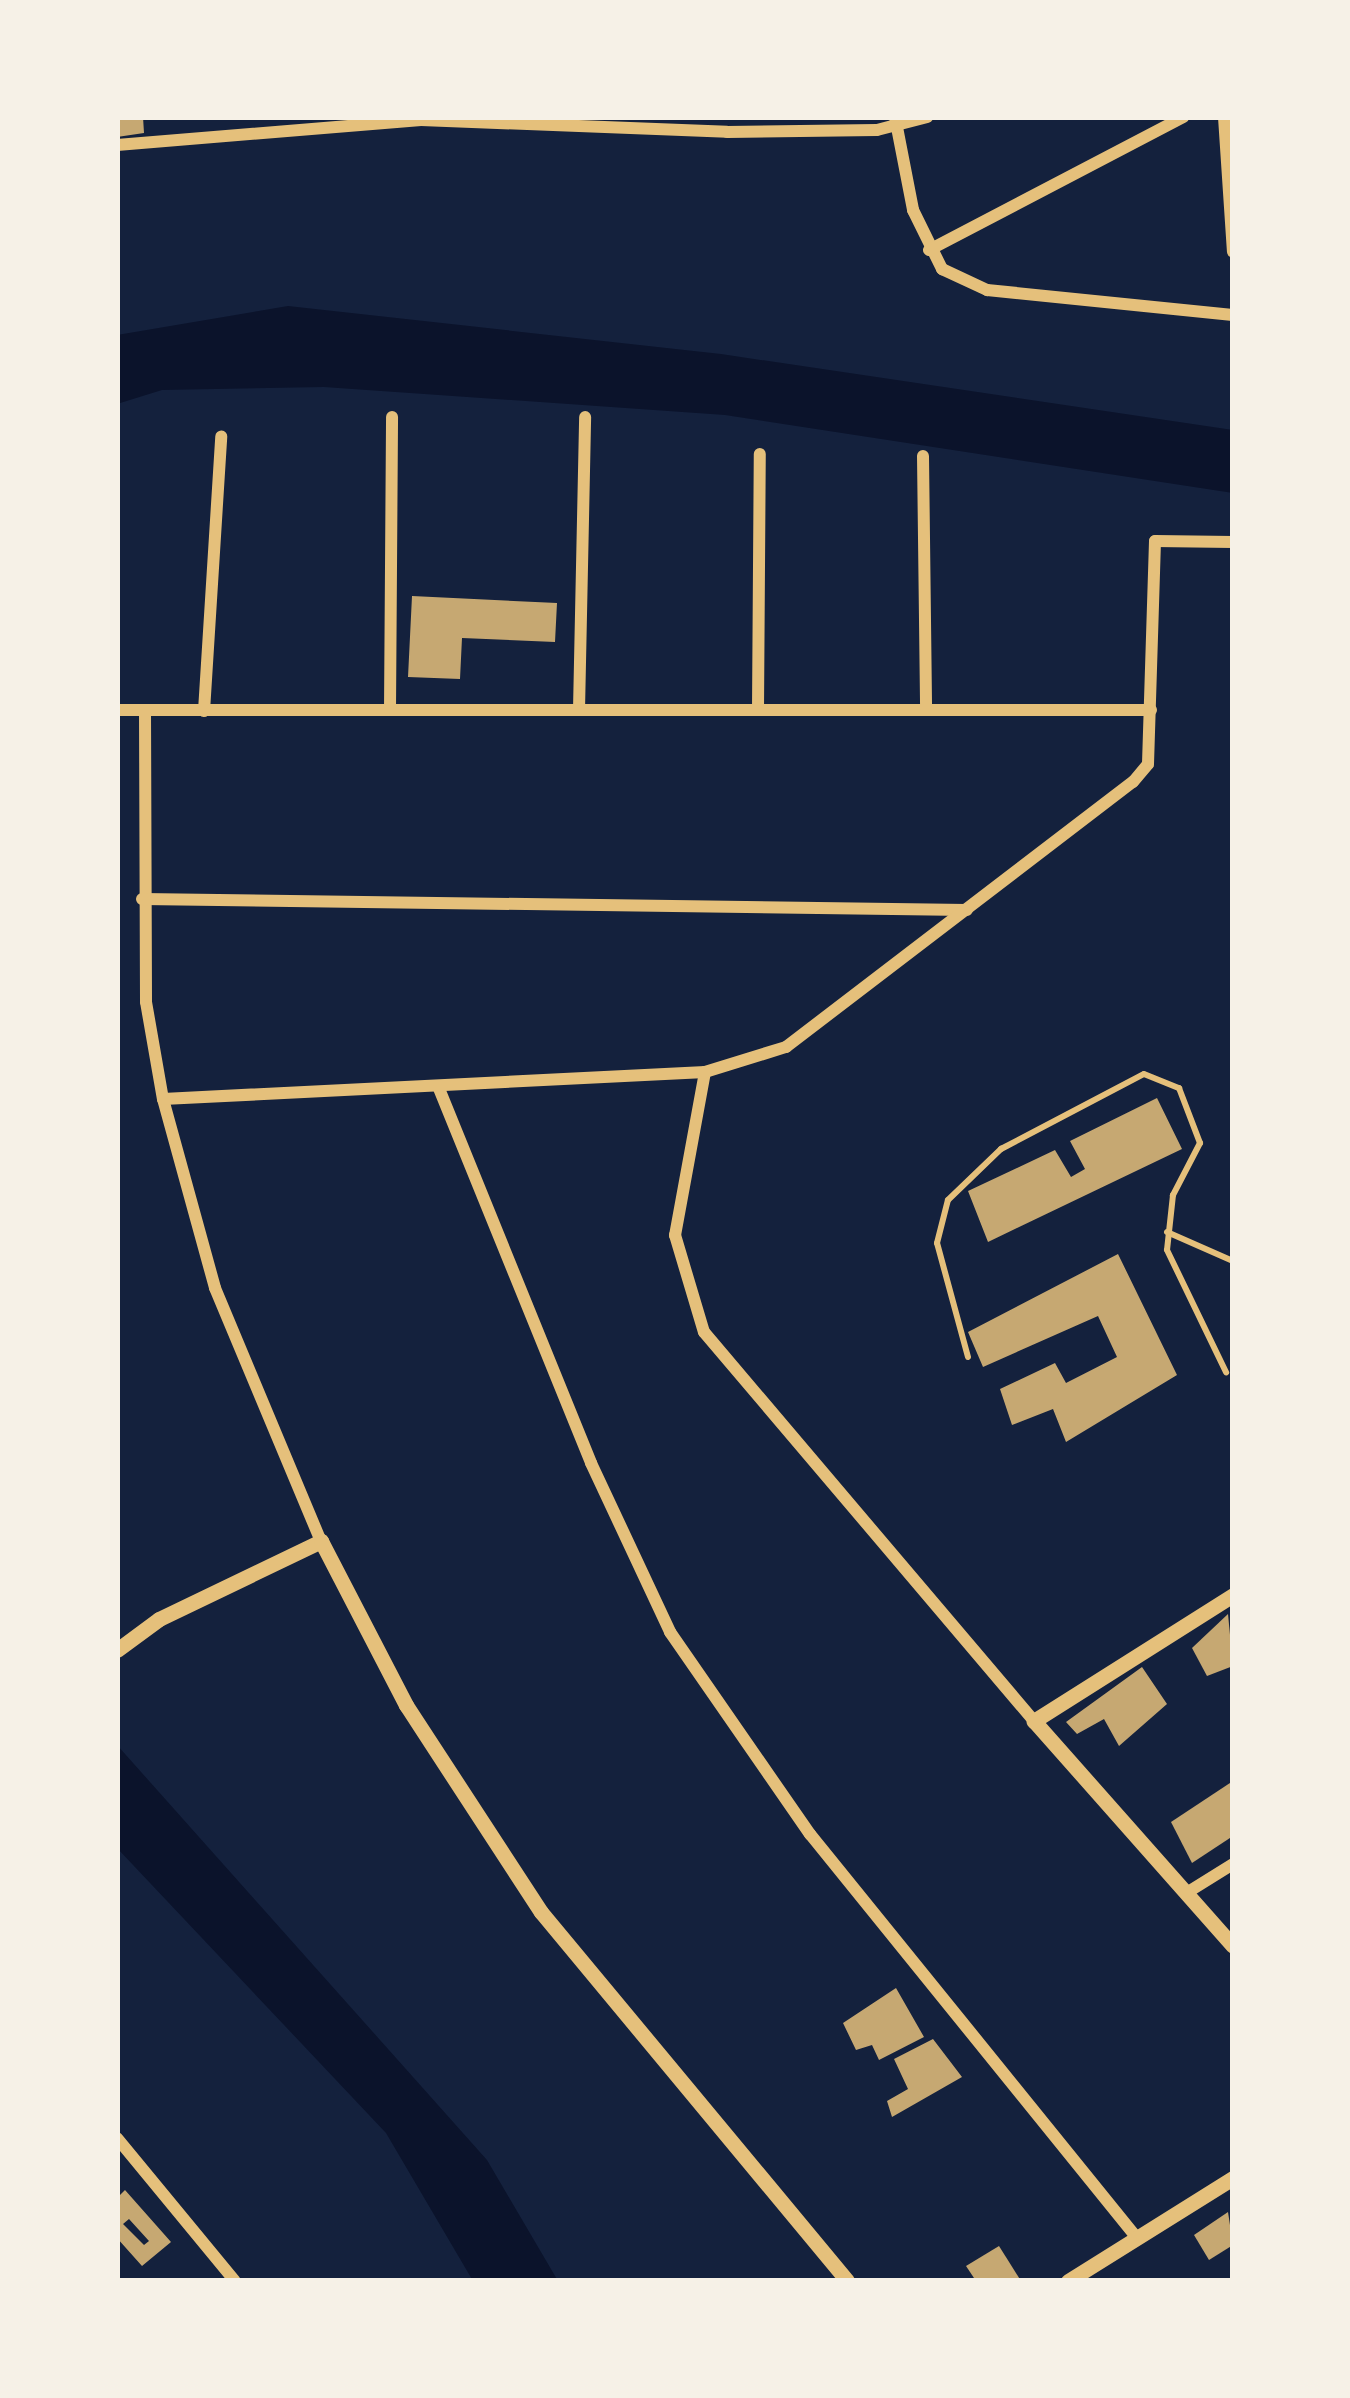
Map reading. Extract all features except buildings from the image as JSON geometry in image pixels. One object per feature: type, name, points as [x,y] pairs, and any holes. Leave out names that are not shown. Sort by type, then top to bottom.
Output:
[{"type":"street","points":[[117,145],[421,120],[727,132],[927,117]]},
{"type":"street","points":[[929,250],[1183,117]]},
{"type":"street","points":[[1224,117],[1233,252]]},
{"type":"street","points":[[896,122],[929,250],[943,269],[987,290],[1233,315]]},
{"type":"street","points":[[390,710],[392,417]]},
{"type":"street","points":[[579,710],[585,417]]},
{"type":"street","points":[[204,710],[220,437]]},
{"type":"street","points":[[758,709],[760,454]]},
{"type":"street","points":[[923,456],[926,706]]},
{"type":"street","points":[[163,1099],[705,1072],[786,1047],[1133,782],[1148,764],[1155,542],[1233,542]]},
{"type":"street","points":[[117,710],[926,706],[1151,710]]},
{"type":"street","points":[[145,711],[142,899],[146,1002],[163,1099],[215,1288],[321,1541],[406,1705],[541,1912],[847,2281]]},
{"type":"street","points":[[142,899],[968,910]]},
{"type":"street","points":[[705,1072],[674,1235],[704,1332],[1034,1721],[1233,1946]]},
{"type":"street","points":[[438,1086],[591,1463],[670,1632],[810,1834],[1137,2238]]},
{"type":"street","points":[[117,1650],[159,1619],[321,1541]]},
{"type":"street","points":[[1034,1721],[1233,1595]]},
{"type":"street","points":[[1188,1892],[1233,1864]]},
{"type":"street","points":[[117,2138],[236,2281]]},
{"type":"street","points":[[1068,2281],[1233,2178]]},
{"type":"lane","points":[[968,1358],[938,1244],[948,1200],[970,1170],[1000,1149],[1144,1074],[1179,1088],[1200,1143],[1182,1168],[1167,1250],[1226,1372]]},
{"type":"lane","points":[[1167,1232],[1233,1261]]},
{"type":"water","points":[[288,306],[721,354],[1233,430],[1233,493],[725,415],[324,387],[162,390],[117,404],[117,335]]},
{"type":"water","points":[[117,1745],[487,2160],[558,2281],[473,2281],[386,2133],[117,1848]]}]
